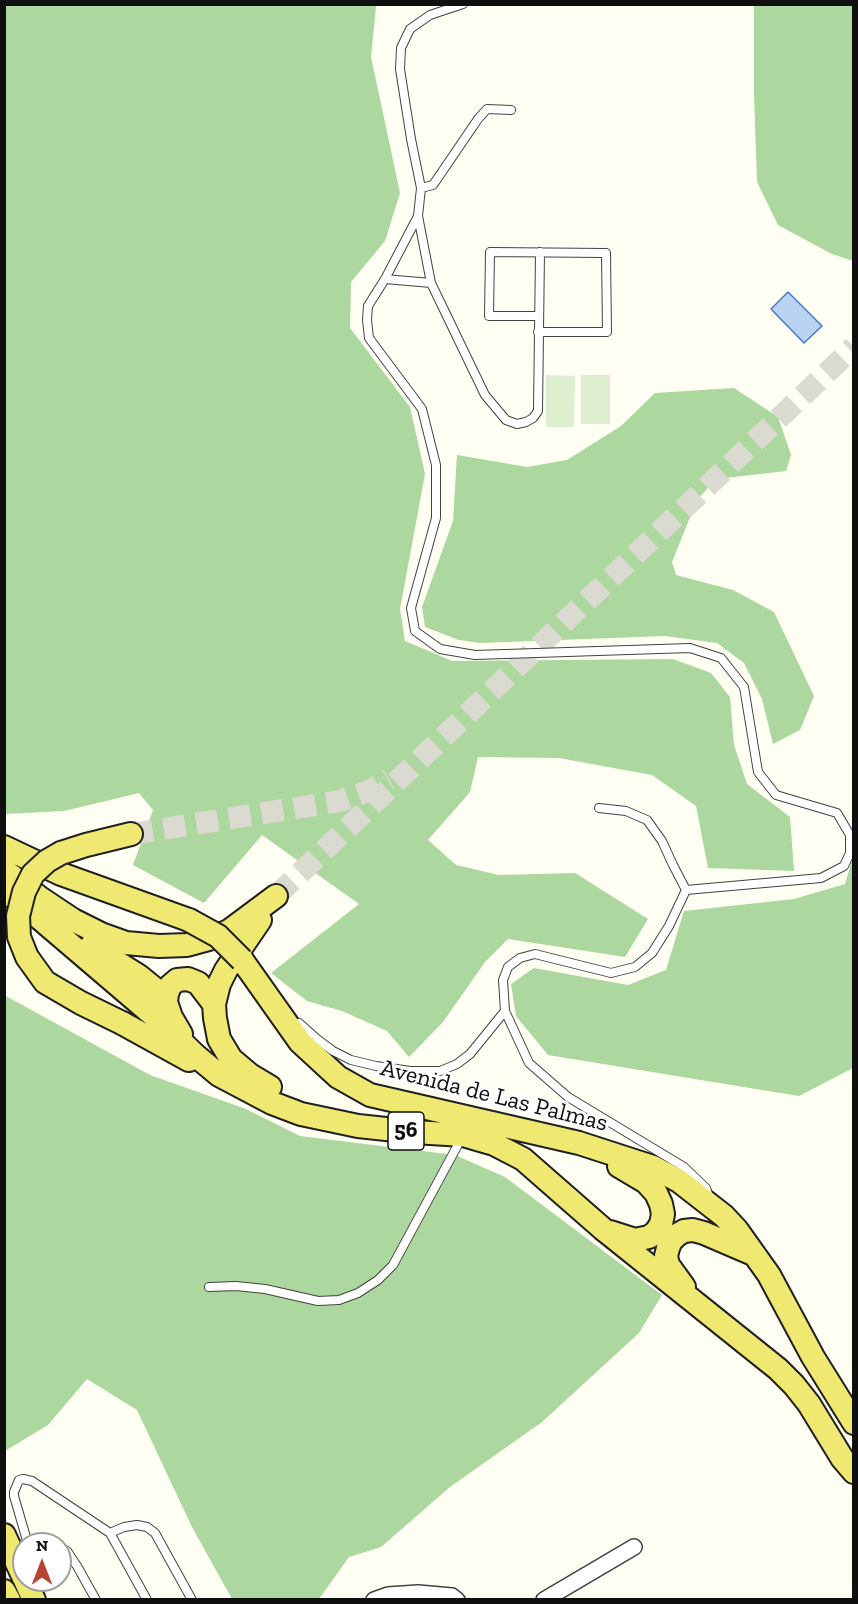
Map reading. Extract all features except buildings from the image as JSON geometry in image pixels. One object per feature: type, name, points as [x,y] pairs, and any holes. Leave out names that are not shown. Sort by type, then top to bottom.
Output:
[{"type":"main road","points":[[130,834],[86,844],[61,853],[47,861],[33,874],[24,892],[18,916],[19,938],[27,957],[45,982],[219,1075]]},
{"type":"main road","name":"Avenida de Las Palmas","points":[[4,847],[61,874],[189,920],[218,936],[248,968],[300,1042],[338,1077],[370,1095],[579,1143],[653,1167],[679,1181],[724,1216],[737,1230],[769,1275],[813,1357],[854,1424]]},
{"type":"main road","points":[[4,870],[40,898],[74,920],[101,934],[126,943],[159,946],[187,945],[209,939],[229,931],[276,896],[219,984],[214,1005],[215,1018],[219,1039],[231,1059],[250,1075],[276,1090],[307,1103],[352,1111],[406,1116],[450,1114]]},
{"type":"main road","name":"Avenida de Las Palmas","points":[[4,890],[38,916],[219,1075],[272,1103],[301,1114],[357,1126],[463,1135],[494,1144],[523,1159],[603,1229],[778,1369],[809,1404],[842,1458],[854,1472]]},
{"type":"main road","points":[[38,916],[91,946],[139,976],[155,989],[166,1002],[177,1029],[195,1055]]},
{"type":"main road","points":[[91,946],[118,955],[143,958],[195,957],[237,939],[260,920]]},
{"type":"main road","points":[[166,1002],[170,986],[177,980],[188,980],[198,983],[214,1005]]},
{"type":"main road","points":[[579,1143],[646,1182],[656,1193],[661,1204],[663,1214],[661,1224],[649,1237],[635,1240],[603,1229]]},
{"type":"main road","points":[[703,1310],[668,1265],[666,1256],[671,1241],[684,1231],[693,1230],[753,1254]]},
{"type":"main road","points":[[4,1591],[9,1599]]},
{"type":"street","points":[[544,1599],[634,1547]]},
{"type":"street","points":[[374,1599],[388,1595],[418,1593],[453,1596],[457,1599]]},
{"type":"lane","points":[[463,4],[430,15],[410,29],[401,48],[400,69],[421,188],[418,216],[431,283],[485,394],[506,420],[517,424],[533,418],[538,411],[540,252]]},
{"type":"lane","points":[[421,188],[433,185],[487,109],[511,110]]},
{"type":"lane","points":[[418,216],[368,306],[367,320],[369,338],[422,409],[436,465],[436,518],[411,608],[415,631],[440,650],[475,655],[690,648],[721,658],[744,687],[758,772],[776,795],[837,813],[850,835],[850,853],[843,867],[821,878],[686,890]]},
{"type":"lane","points":[[538,315],[489,316],[490,252],[606,253],[607,332],[538,332]]},
{"type":"lane","points":[[385,279],[431,283]]},
{"type":"lane","points":[[599,808],[626,811],[647,820],[663,841],[672,865],[686,890]]},
{"type":"lane","points":[[686,890],[669,926],[652,953],[635,967],[611,973],[536,954],[520,958],[508,967],[503,980],[505,1011],[529,1063],[568,1097],[684,1167],[706,1188],[713,1207]]},
{"type":"lane","points":[[248,968],[272,989]]},
{"type":"lane","points":[[294,1016],[301,1026],[316,1039],[351,1060],[410,1071],[440,1071],[457,1064],[470,1054],[505,1011]]},
{"type":"lane","points":[[208,1287],[236,1286],[265,1289],[318,1300],[339,1300],[358,1293],[378,1280],[393,1265],[463,1135]]},
{"type":"lane","points":[[17,1532],[14,1492],[19,1480],[23,1479],[32,1481],[110,1533],[147,1599]]},
{"type":"lane","points":[[110,1533],[137,1525],[147,1527],[155,1533],[192,1599]]},
{"type":"lane","points":[[72,1558],[96,1599]]},
{"type":"green space","points":[[4,5],[379,5],[376,6],[371,57],[400,193],[385,241],[351,282],[350,328],[410,407],[425,474],[400,609],[405,641],[452,661],[673,659],[711,673],[730,697],[734,745],[747,784],[790,817],[794,871],[708,868],[696,806],[652,775],[559,758],[478,757],[470,792],[428,840],[456,865],[499,875],[575,873],[648,919],[625,957],[508,939],[485,962],[443,1022],[409,1057],[387,1031],[342,1011],[307,1001],[271,973],[359,904],[262,835],[204,903],[133,865],[153,810],[139,793],[64,811],[5,814]]},
{"type":"green space","points":[[754,5],[853,5],[853,261],[832,254],[778,225],[757,182]]},
{"type":"green space","points":[[546,375],[575,376],[574,427],[546,427]]},
{"type":"green space","points":[[581,375],[610,375],[610,424],[581,424]]},
{"type":"green space","points":[[734,388],[778,417],[791,455],[786,471],[716,479],[697,500],[672,562],[676,575],[733,590],[774,612],[814,696],[800,730],[773,744],[762,699],[744,663],[717,643],[665,636],[480,643],[459,640],[425,627],[422,607],[453,521],[457,455],[527,467],[567,460],[621,426],[655,393]]},
{"type":"green space","points":[[853,857],[853,1068],[799,1096],[548,1055],[516,1016],[511,984],[534,968],[628,985],[666,970],[684,911],[794,899],[845,884]]},
{"type":"green space","points":[[4,995],[150,1075],[246,1109],[300,1136],[455,1155],[505,1177],[662,1295],[639,1333],[542,1422],[450,1487],[381,1547],[349,1557],[319,1599],[232,1599],[192,1527],[137,1410],[87,1379],[48,1425],[5,1451]]},
{"type":"water","points":[[788,292],[822,326],[804,343],[771,309]]},
{"type":"tunnel","points":[[276,896],[854,347]]},
{"type":"tunnel","points":[[131,834],[340,801],[371,790],[389,779]]}]
